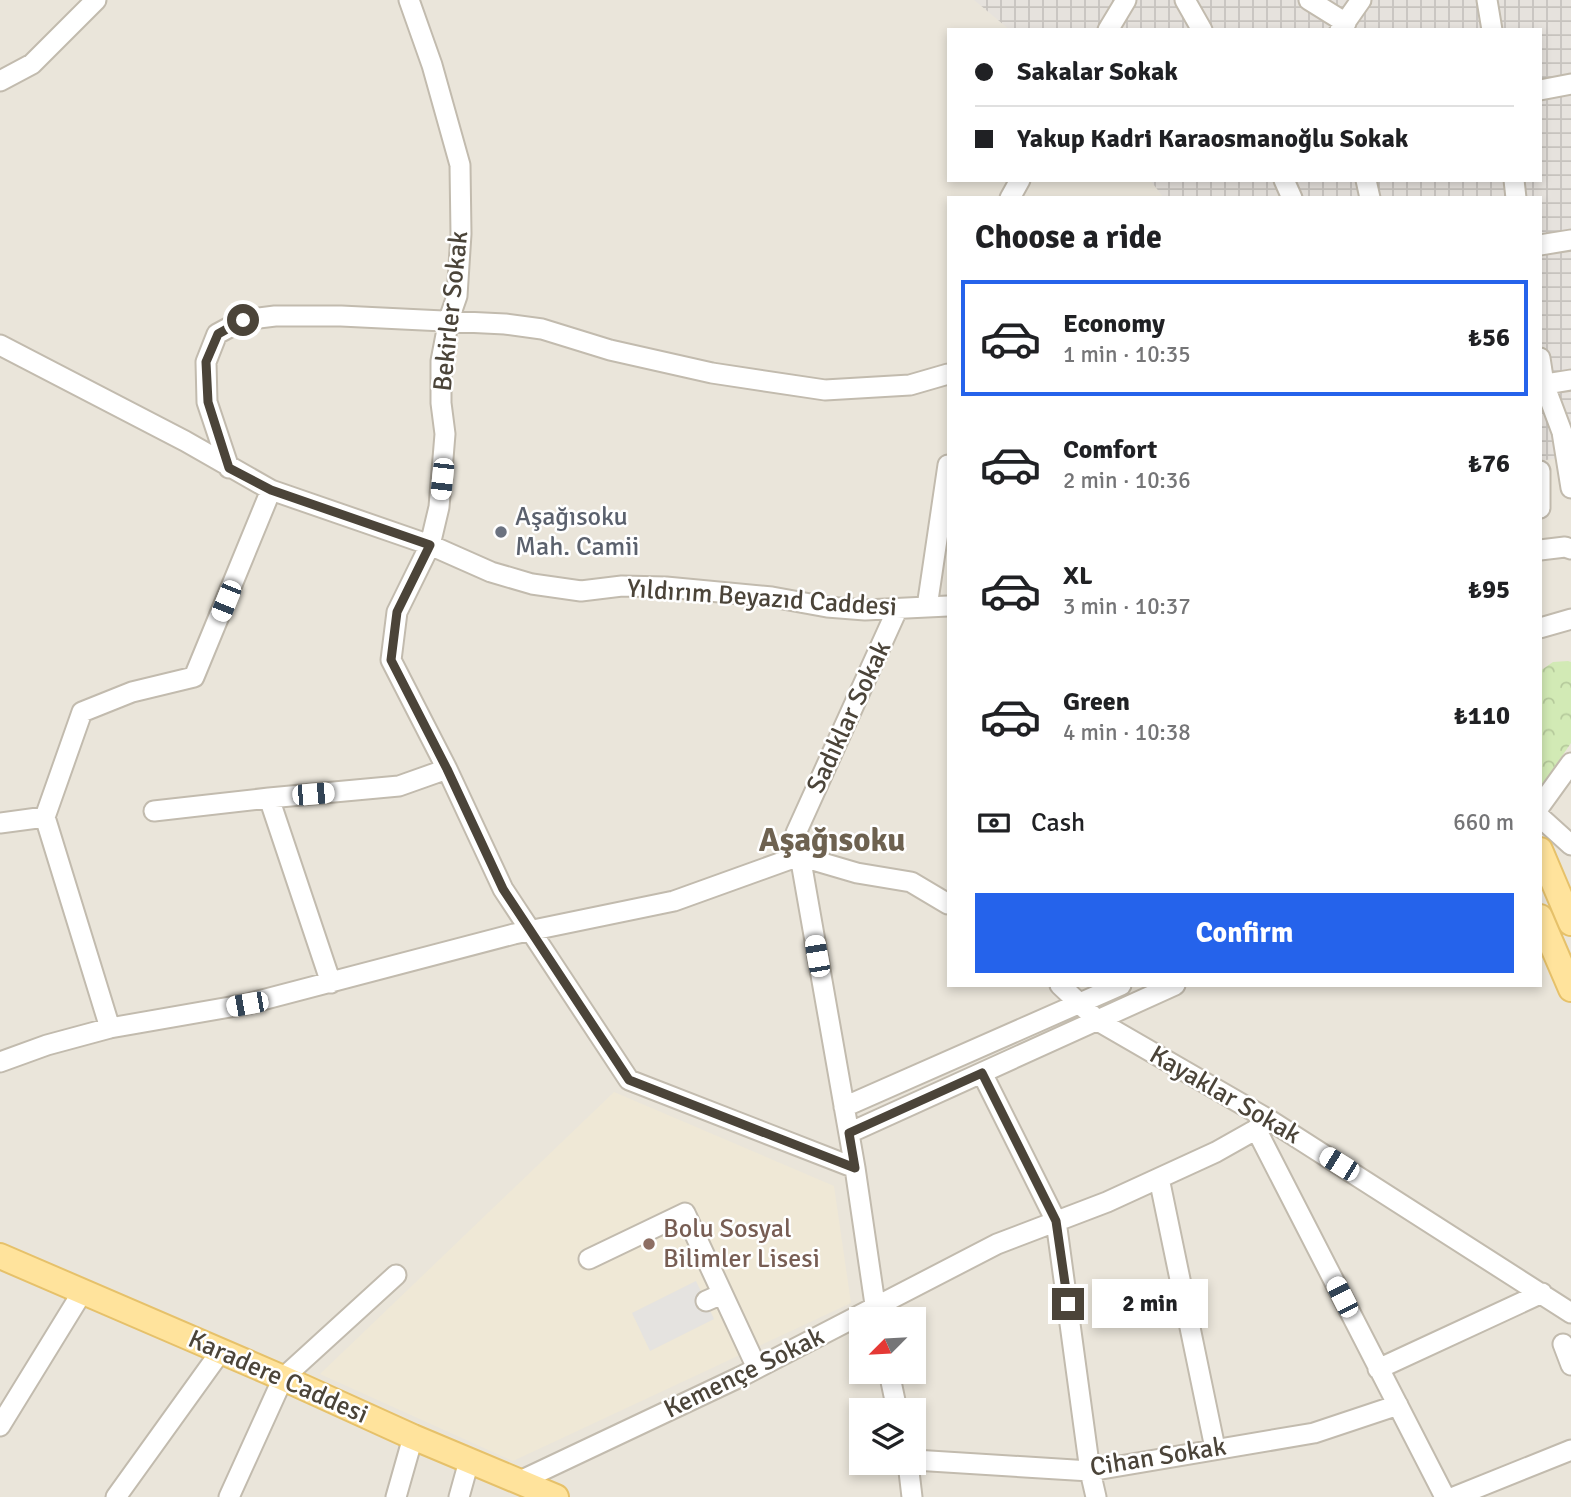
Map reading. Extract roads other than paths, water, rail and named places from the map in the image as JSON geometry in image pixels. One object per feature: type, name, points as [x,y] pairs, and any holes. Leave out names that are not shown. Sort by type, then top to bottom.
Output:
[{"type":"main road","points":[[1542,855],[1571,923]]},
{"type":"main road","points":[[1542,922],[1571,989]]},
{"type":"main road","name":"Karadere Caddesi","points":[[0,1256],[556,1497]]},
{"type":"street","points":[[0,81],[32,64],[96,0]]},
{"type":"street","name":"Bekirler Sokak","points":[[409,0],[432,65],[460,165],[461,234],[457,296],[449,319],[441,361],[441,403],[445,434],[439,507],[430,545],[397,612],[391,660],[447,769],[503,889],[629,1080],[855,1168]]},
{"type":"street","points":[[1109,28],[1126,0]]},
{"type":"street","points":[[1185,0],[1201,28]]},
{"type":"street","points":[[1309,0],[1343,26],[1361,0]]},
{"type":"street","points":[[1487,0],[1492,28]]},
{"type":"street","points":[[1542,90],[1571,84]]},
{"type":"street","points":[[1542,245],[1571,240]]},
{"type":"street","points":[[229,468],[208,402],[206,362],[218,334],[243,320],[275,316],[449,319],[542,329],[610,350],[712,373],[825,390],[910,385],[947,374]]},
{"type":"street","name":"Yıldırım Beyazıd Caddesi","points":[[0,345],[185,441],[271,490],[430,545],[491,572],[522,581],[581,592],[622,586],[666,587],[772,597],[827,607],[897,610],[947,606]]},
{"type":"street","points":[[1542,388],[1571,380]]},
{"type":"street","points":[[1542,390],[1562,432],[1571,488]]},
{"type":"street","points":[[927,607],[947,472]]},
{"type":"street","points":[[110,1028],[45,817],[82,712],[132,692],[194,677],[271,490]]},
{"type":"street","points":[[1542,550],[1565,547],[1571,549]]},
{"type":"street","name":"Sadıklar Sokak","points":[[875,1307],[855,1168],[796,833],[897,610]]},
{"type":"street","points":[[1542,628],[1567,624]]},
{"type":"street","points":[[1542,803],[1571,763]]},
{"type":"street","points":[[154,811],[399,786],[447,769]]},
{"type":"street","points":[[269,798],[331,983]]},
{"type":"street","points":[[0,823],[45,817]]},
{"type":"street","points":[[1542,819],[1571,845]]},
{"type":"street","points":[[0,1062],[47,1045],[110,1028],[247,1004],[531,931],[674,901],[799,856],[858,873],[911,882],[947,903]]},
{"type":"street","name":"Kayaklar Sokak","points":[[1062,987],[1098,1021],[1571,1312]]},
{"type":"street","points":[[844,1107],[1117,987]]},
{"type":"street","points":[[849,1133],[1171,987]]},
{"type":"street","points":[[982,1073],[1056,1221],[1090,1471],[1096,1497]]},
{"type":"street","points":[[1264,1125],[1378,1369],[1445,1497]]},
{"type":"street","name":"Kemençe Sokak","points":[[887,1307],[997,1244],[1159,1178],[1216,1152],[1264,1125]]},
{"type":"street","points":[[1159,1178],[1215,1448]]},
{"type":"street","points":[[589,1259],[685,1213],[714,1297],[757,1368]]},
{"type":"street","points":[[229,1497],[283,1378],[396,1275]]},
{"type":"street","points":[[0,1426],[83,1292]]},
{"type":"street","points":[[1378,1369],[1542,1293]]},
{"type":"street","name":"Kemençe Sokak","points":[[520,1481],[849,1325]]},
{"type":"street","points":[[1563,1344],[1571,1365]]},
{"type":"street","points":[[116,1497],[221,1351]]},
{"type":"street","name":"Cihan Sokak","points":[[926,1461],[1090,1471],[1314,1433],[1398,1405]]},
{"type":"street","points":[[396,1497],[413,1437]]},
{"type":"street","points":[[1454,1497],[1571,1450]]},
{"type":"street","points":[[459,1497],[469,1461]]},
{"type":"street","points":[[909,1475],[912,1497]]},
{"type":"place","name":"Aşağısoku Mah. Camii","points":[[501,532]]},
{"type":"place","name":"Bolu Sosyal Bilimler Lisesi","points":[[649,1244]]},
{"type":"district","name":"Aşağısoku","points":[[832,840]]}]
